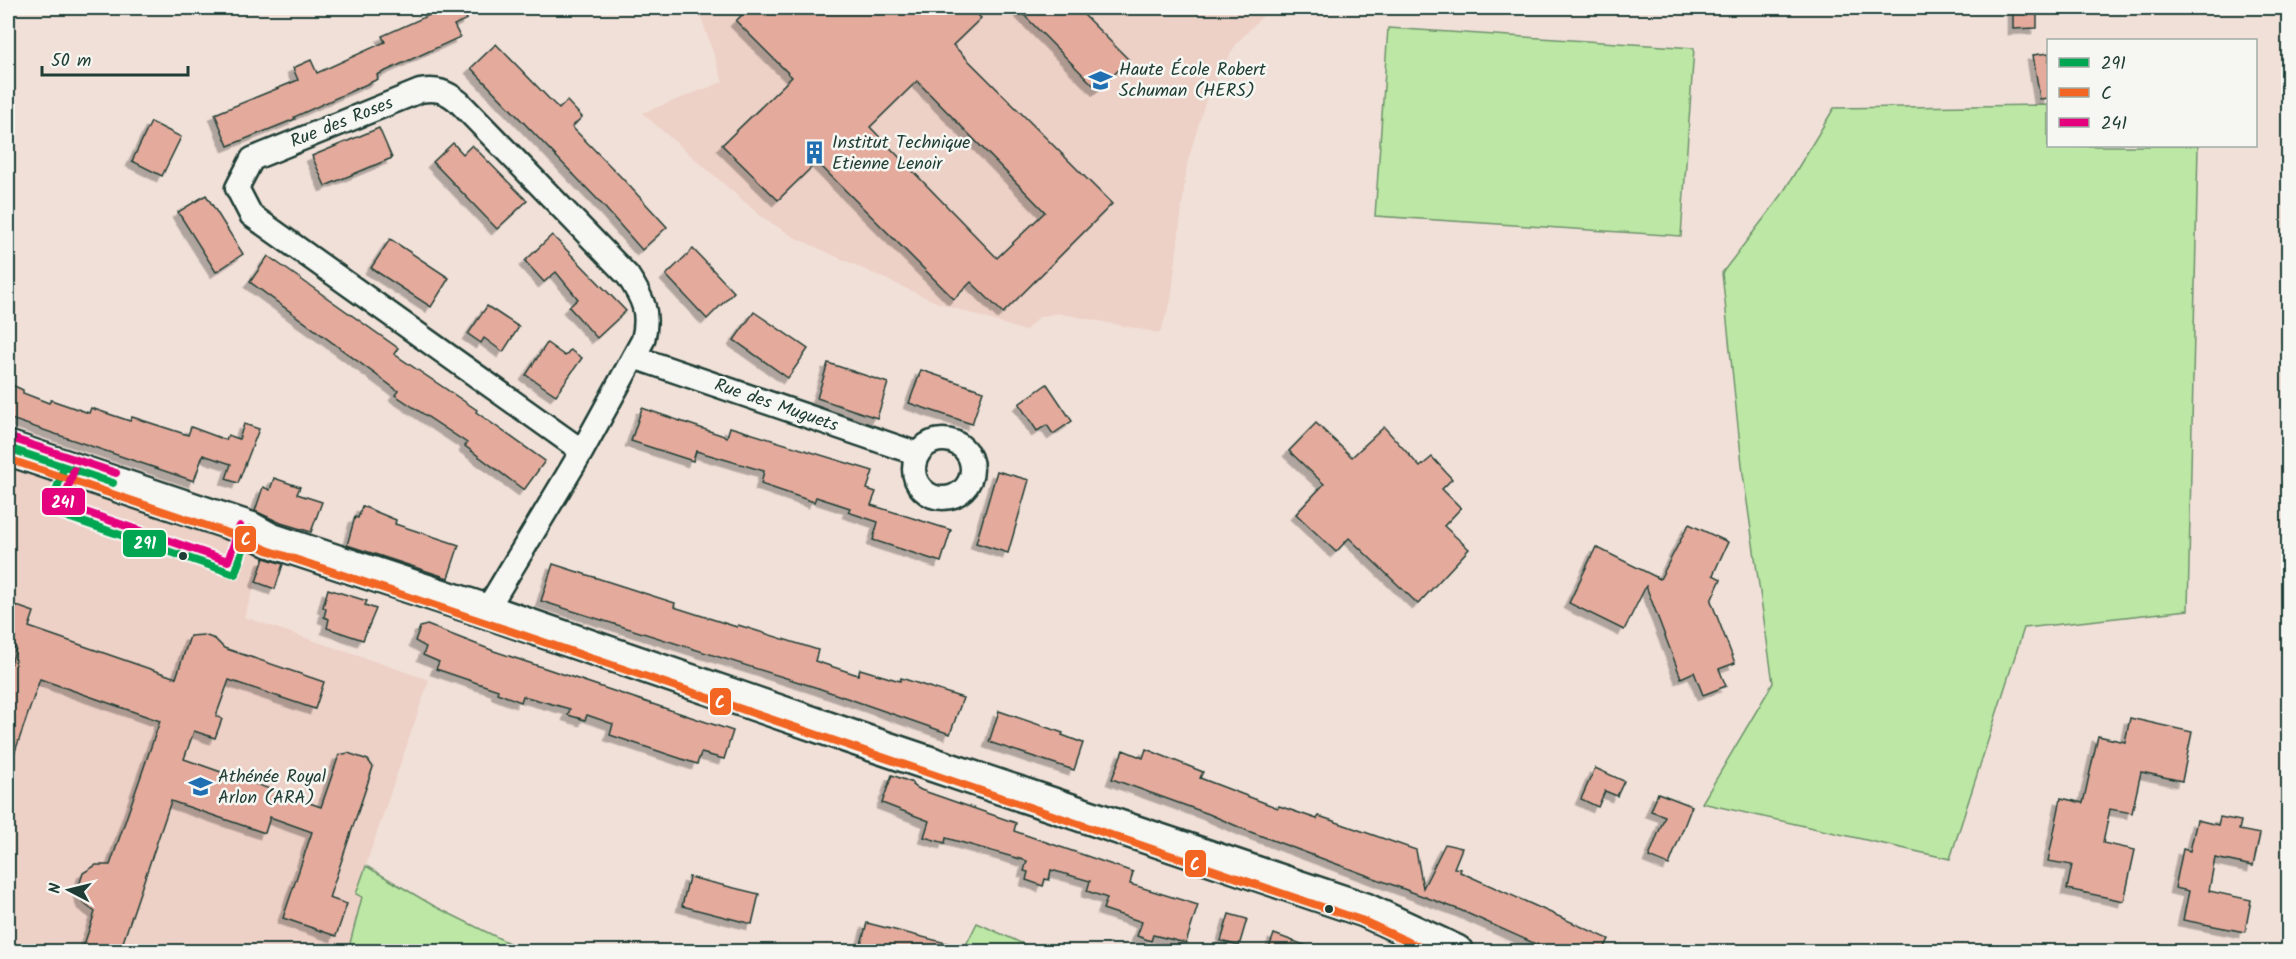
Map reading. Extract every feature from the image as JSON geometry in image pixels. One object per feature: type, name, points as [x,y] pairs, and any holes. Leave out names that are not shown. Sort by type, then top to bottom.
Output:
[{"type":"street","name":"Rue des Roses","points":[[486,611],[582,451],[643,340],[646,326],[642,298],[628,276],[450,94],[432,89],[420,91],[252,159],[237,188],[251,215],[582,451]]},
{"type":"street","name":"Rue des Muguets","points":[[634,357],[918,454]]},
{"type":"street","points":[[8,448],[250,529],[270,540],[486,611],[1365,910],[1456,951]]},
{"type":"shaded area","points":[[698,8],[1270,8],[1236,44],[1206,99],[1187,164],[1171,301],[1160,333],[1057,313],[1039,317],[1025,331],[936,302],[794,237],[762,217],[642,113],[723,82]]},
{"type":"shaded area","points":[[8,448],[270,540],[244,617],[429,680],[356,894],[362,897],[348,951],[8,952]]},
{"type":"green space","points":[[1388,28],[1694,48],[1681,236],[1375,216]]},
{"type":"green space","points":[[2047,105],[2047,147],[2198,147],[2188,610],[2024,628],[1950,859],[1702,803],[1773,683],[1743,474],[1722,273],[1781,196],[1834,108]]},
{"type":"green space","points":[[366,866],[434,906],[525,951],[348,951],[362,897],[356,894]]},
{"type":"green space","points":[[977,923],[1039,951],[963,951]]},
{"type":"building","points":[[445,8],[462,8],[467,19],[454,25],[460,37],[377,75],[378,79],[294,117],[295,119],[228,146],[215,114],[298,80],[293,68],[311,60],[317,73],[385,42],[382,36]]},
{"type":"building","name":"Institut Technique Etienne Lenoir","points":[[749,8],[971,8],[981,18],[953,45],[1112,204],[1003,313],[971,282],[954,299],[817,162],[778,200],[722,145],[792,77],[736,21]],"holes":[[[917,81],[1045,212],[997,258],[870,127]]]},
{"type":"building","points":[[1017,8],[1077,8],[1129,60],[1098,90]]},
{"type":"building","points":[[2013,8],[2037,8],[2037,28],[2013,29]]},
{"type":"building","points":[[496,44],[559,109],[567,101],[582,117],[572,127],[667,227],[642,250],[599,201],[471,68]]},
{"type":"building","points":[[2047,53],[2047,98],[2040,99],[2033,55]]},
{"type":"building","points":[[151,122],[181,137],[162,176],[132,161]]},
{"type":"building","points":[[379,128],[392,158],[325,186],[312,156]]},
{"type":"building","points":[[453,143],[463,154],[472,145],[527,201],[497,229],[433,162]]},
{"type":"building","points":[[206,195],[243,254],[216,272],[178,212]]},
{"type":"building","points":[[552,235],[626,311],[597,338],[569,307],[578,299],[556,272],[544,282],[525,261]]},
{"type":"building","points":[[390,239],[449,278],[431,307],[371,268]]},
{"type":"building","points":[[693,249],[734,292],[707,319],[666,275]]},
{"type":"building","points":[[268,256],[398,348],[394,354],[477,410],[476,412],[545,461],[524,490],[465,446],[467,443],[395,395],[398,391],[250,282]]},
{"type":"building","points":[[487,306],[519,327],[503,352],[484,338],[481,343],[468,334]]},
{"type":"building","points":[[754,312],[808,349],[788,378],[734,340]]},
{"type":"building","points":[[547,343],[565,356],[570,350],[582,358],[556,395],[526,375]]},
{"type":"building","points":[[828,363],[888,383],[877,418],[817,398]]},
{"type":"building","points":[[921,370],[983,391],[972,424],[909,403]]},
{"type":"building","points":[[8,383],[23,390],[23,393],[49,403],[51,400],[89,413],[91,408],[130,421],[132,417],[188,435],[191,427],[226,440],[228,435],[239,439],[244,424],[259,429],[238,483],[226,479],[231,464],[203,455],[194,481],[8,418]]},
{"type":"building","points":[[1047,384],[1072,421],[1053,434],[1047,425],[1037,431],[1019,404]]},
{"type":"building","points":[[642,408],[727,437],[730,427],[873,471],[867,489],[876,492],[871,505],[951,530],[941,562],[873,540],[878,522],[848,512],[850,508],[816,497],[814,502],[761,484],[764,471],[696,451],[693,461],[631,441]]},
{"type":"building","points":[[1316,423],[1352,457],[1384,427],[1420,467],[1432,457],[1452,479],[1442,489],[1461,508],[1444,526],[1469,549],[1418,604],[1349,538],[1336,552],[1296,514],[1324,484],[1289,451]]},
{"type":"building","points":[[997,471],[1029,480],[1008,553],[976,543]]},
{"type":"building","points":[[274,478],[300,487],[297,494],[322,502],[311,532],[281,523],[255,511],[263,487],[270,490]]},
{"type":"building","points":[[362,506],[396,520],[395,524],[459,545],[448,578],[347,545],[355,517],[358,518]]},
{"type":"building","points":[[1689,524],[1728,542],[1713,575],[1721,579],[1711,601],[1735,663],[1719,669],[1726,686],[1703,695],[1694,672],[1681,678],[1646,586],[1624,630],[1569,603],[1596,547],[1660,579]]},
{"type":"building","points":[[264,558],[283,564],[275,589],[256,582]]},
{"type":"building","points":[[553,564],[675,603],[674,607],[818,650],[815,661],[858,675],[860,669],[900,681],[901,678],[963,698],[950,734],[818,688],[541,601]]},
{"type":"building","points":[[328,589],[367,601],[365,605],[376,609],[363,640],[327,628],[329,619],[324,617],[326,609],[323,607]]},
{"type":"building","name":"Athénée Royal Arlon (ARA)","points":[[8,603],[34,612],[29,627],[176,678],[190,636],[204,635],[215,639],[224,648],[324,682],[315,709],[229,680],[216,716],[222,719],[215,738],[194,731],[184,759],[321,807],[339,755],[348,753],[368,760],[373,767],[329,898],[347,904],[336,936],[283,918],[312,832],[270,817],[265,833],[171,801],[120,951],[82,951],[95,912],[83,903],[78,889],[83,873],[96,865],[110,865],[160,721],[40,679],[10,766],[8,766],[8,673],[16,648],[8,645]]},
{"type":"building","points":[[427,625],[494,651],[733,731],[724,759],[701,753],[697,764],[610,735],[613,724],[587,715],[585,720],[568,715],[570,709],[523,696],[521,702],[497,693],[498,690],[436,669],[439,662],[423,655],[426,647],[415,641],[420,627]]},
{"type":"building","points":[[999,711],[1063,733],[1062,735],[1083,743],[1074,770],[989,742]]},
{"type":"building","points":[[2130,718],[2192,732],[2182,781],[2141,772],[2132,813],[2110,809],[2103,843],[2135,850],[2124,901],[2067,889],[2072,865],[2048,861],[2061,798],[2083,803],[2098,736],[2125,742]]},
{"type":"building","points":[[1146,749],[1203,772],[1200,778],[1278,808],[1279,806],[1317,819],[1319,816],[1416,850],[1423,888],[1445,844],[1462,848],[1454,868],[1461,869],[1460,872],[1609,939],[1603,951],[1551,951],[1460,910],[1112,779],[1123,750],[1143,758]]},
{"type":"building","points":[[1595,768],[1624,781],[1617,796],[1605,791],[1598,807],[1581,799]]},
{"type":"building","points":[[892,775],[913,783],[912,785],[921,790],[1016,823],[1014,831],[1133,872],[1130,884],[1198,905],[1186,943],[1153,935],[1151,941],[1137,936],[1142,922],[1103,909],[1107,898],[1087,891],[1090,881],[1051,870],[1049,880],[1045,879],[1043,886],[1026,880],[1028,872],[1024,871],[1027,861],[946,838],[945,843],[924,837],[929,821],[882,803]]},
{"type":"building","points":[[1658,793],[1692,806],[1669,865],[1649,857],[1665,816],[1651,811]]},
{"type":"building","points":[[2220,817],[2241,821],[2239,830],[2260,834],[2253,866],[2215,858],[2209,891],[2251,900],[2245,932],[2183,920],[2189,891],[2175,888],[2183,849],[2190,851],[2197,820],[2218,825]]},
{"type":"building","points":[[689,877],[759,894],[752,924],[682,906]]},
{"type":"building","points":[[1229,914],[1247,919],[1239,946],[1221,941]]},
{"type":"building","points":[[867,923],[958,946],[957,951],[859,951]]},
{"type":"building","points":[[1274,934],[1318,950],[1318,951],[1268,951]]},
{"type":"transit line","name":"241","points":[[11,438],[116,473]]},
{"type":"transit line","name":"291","points":[[8,448],[113,483]]},
{"type":"transit line","name":"C","points":[[8,459],[246,539],[267,550],[678,687],[1361,920],[1430,952]]},
{"type":"transit line","name":"291","points":[[64,467],[51,506],[59,514],[235,574],[250,529]]},
{"type":"transit line","name":"241","points":[[74,470],[63,503],[65,505],[228,561],[240,526]]},
{"type":"place","name":"Haute École Robert Schuman (HERS)","points":[[1101,80]]},
{"type":"place","name":"Institut Technique Etienne Lenoir","points":[[814,153]]},
{"type":"place","name":"Athénée Royal Arlon (ARA)","points":[[200,787]]}]
